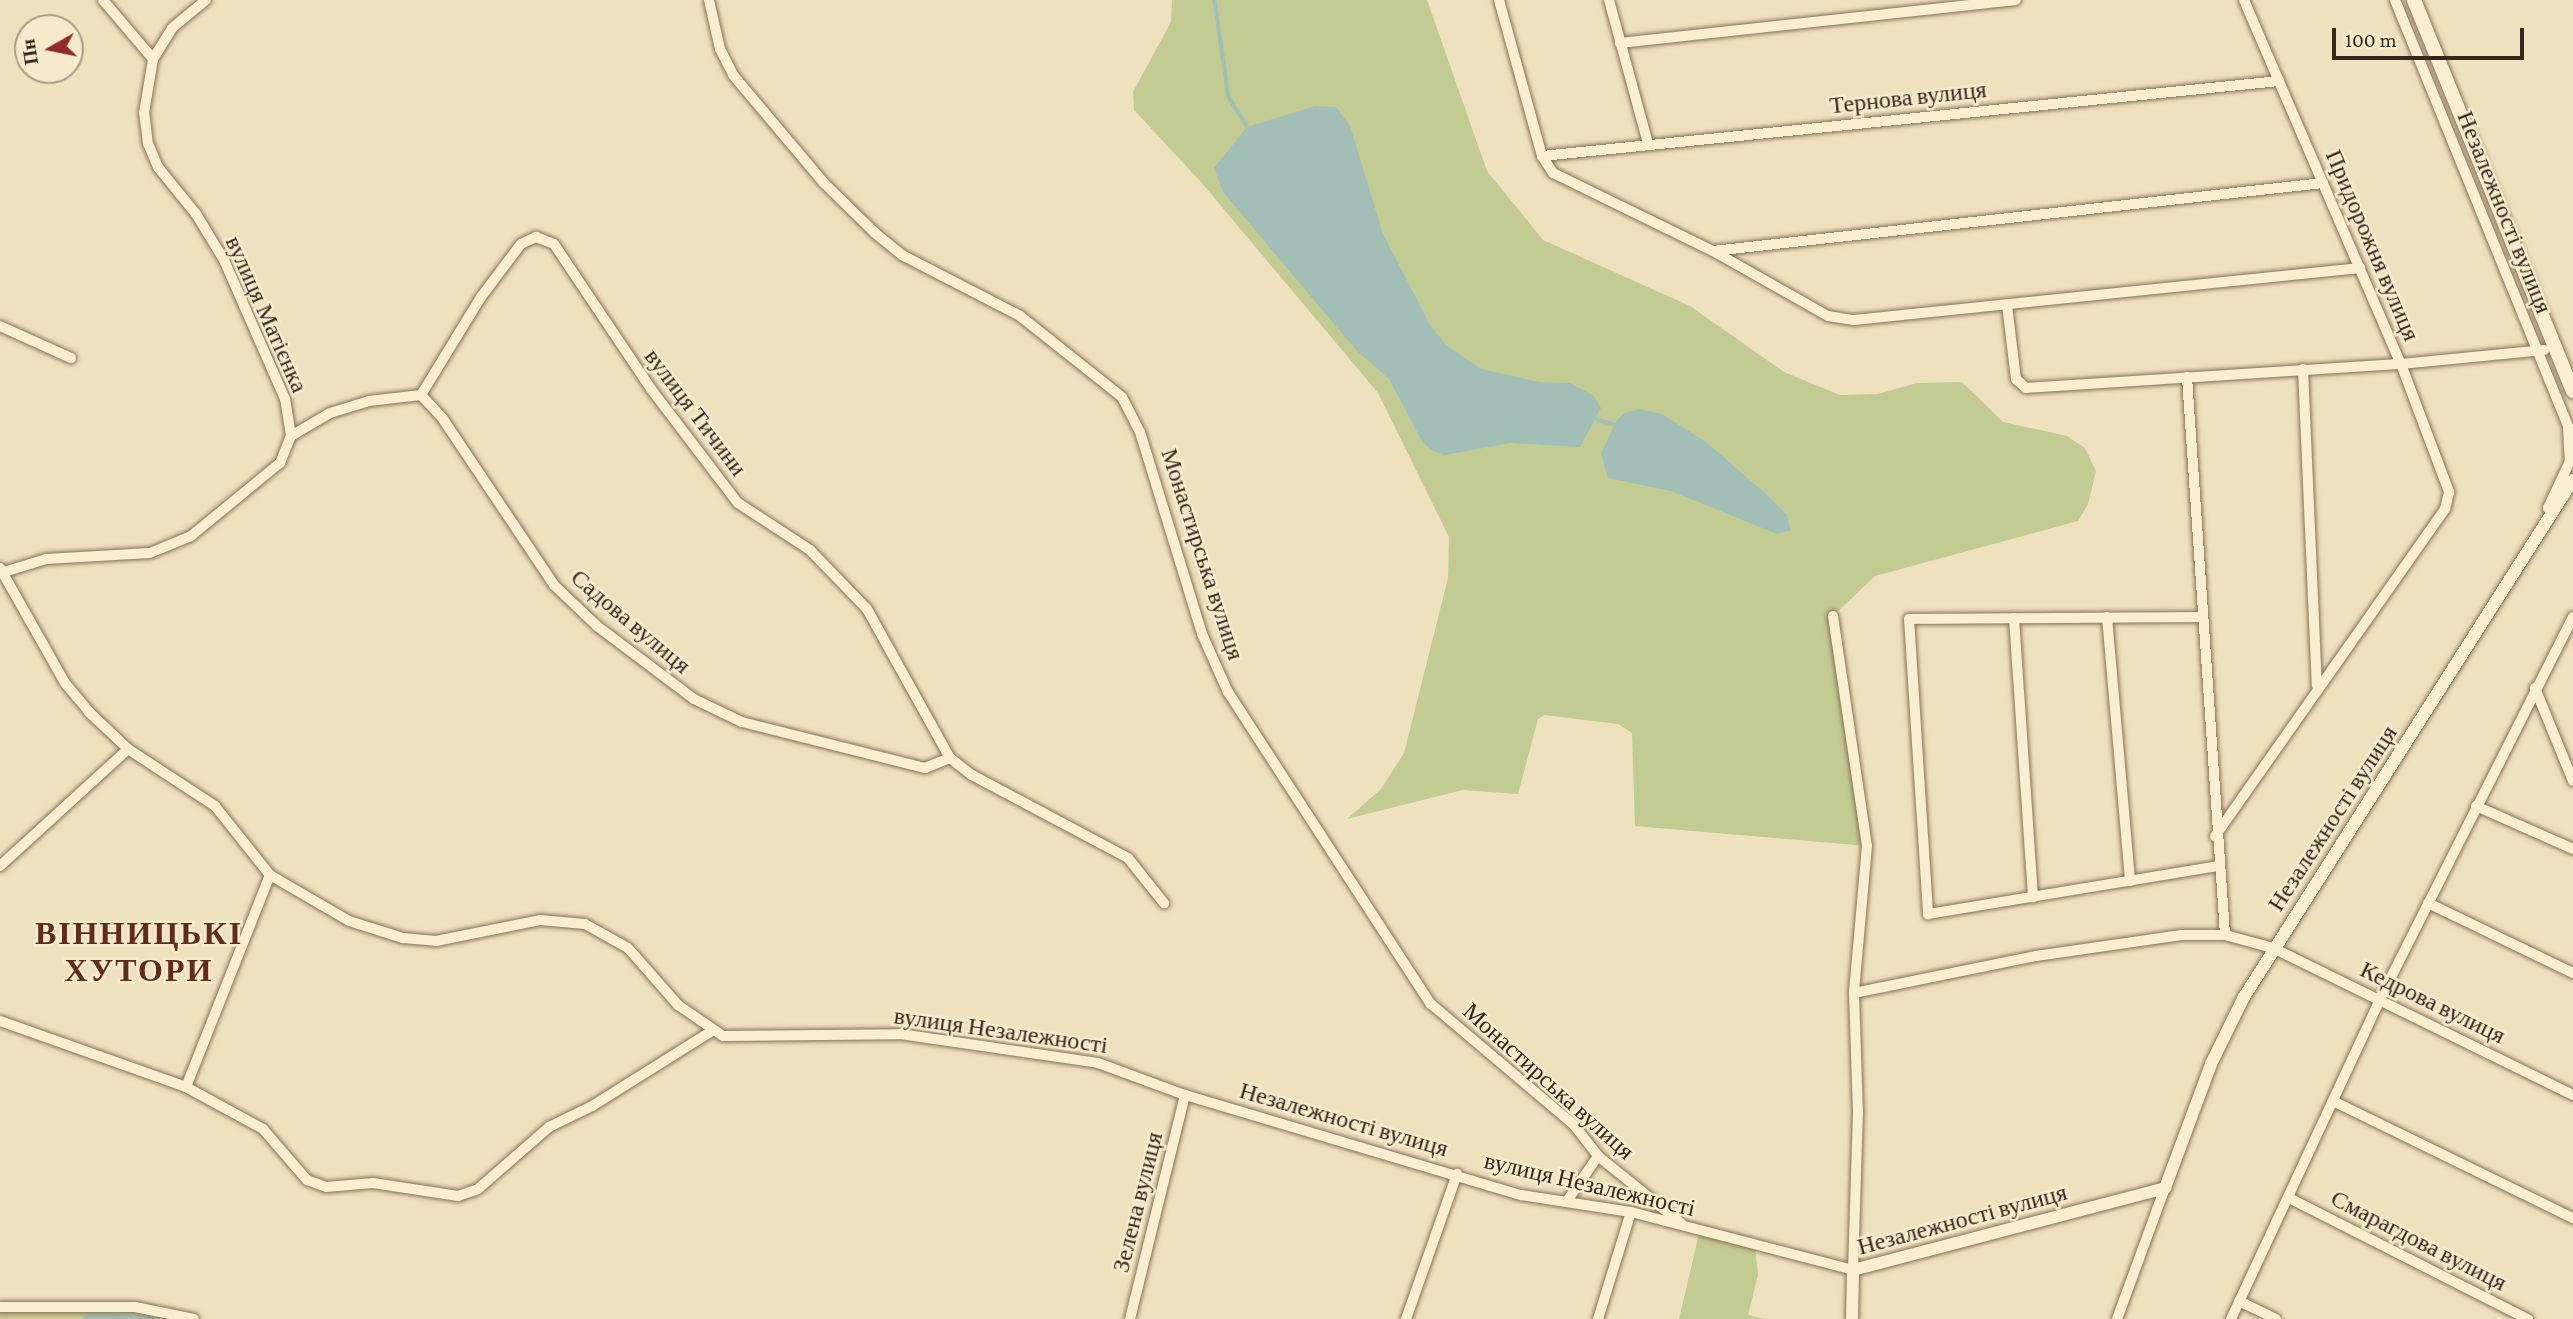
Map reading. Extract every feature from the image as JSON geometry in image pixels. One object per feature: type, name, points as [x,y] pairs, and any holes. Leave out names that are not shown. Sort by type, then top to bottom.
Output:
[{"type":"main road","points":[[2414,0],[2573,391]]},
{"type":"street","points":[[103,0],[153,59],[172,28],[206,0]]},
{"type":"street","name":"Монастирська вулиця","points":[[709,0],[720,49],[733,75],[851,210],[902,255],[1020,316],[1122,397],[1143,440],[1202,634],[1238,710],[1324,835],[1431,1004],[1574,1125],[1598,1156],[1685,1226]]},
{"type":"street","points":[[1499,0],[1542,156],[1553,173],[1713,250],[1817,311],[1840,319],[2007,305],[2360,268]]},
{"type":"street","points":[[1609,0],[1648,144]]},
{"type":"street","points":[[1620,43],[2016,0]]},
{"type":"street","name":"Придорожня вулиця","points":[[2244,0],[2401,364],[2556,349]]},
{"type":"street","name":"Незалежності вулиця","points":[[2,570],[65,684],[128,749],[215,806],[270,875],[333,914],[417,941],[467,939],[540,920],[585,924],[628,948],[678,1005],[712,1031],[749,1039],[915,1036],[1098,1063],[1185,1095],[1521,1195],[1631,1212],[1853,1270],[2165,1188],[2232,1018],[2273,948],[2553,512],[2548,509],[2568,467],[2572,447],[2539,350],[2395,0]]},
{"type":"street","name":"вулиця Матієнка","points":[[153,59],[144,113],[148,144],[158,167],[196,214],[224,260],[285,399],[291,436]]},
{"type":"street","name":"Тернова вулиця","points":[[1542,156],[2279,81]]},
{"type":"street","points":[[1713,250],[2323,183]]},
{"type":"street","name":"вулиця Тичини","points":[[421,395],[481,297],[521,244],[536,237],[554,244],[651,389],[738,503],[810,550],[867,608],[950,758]]},
{"type":"street","points":[[2007,305],[2016,379],[2026,388],[2401,364],[2449,492],[2445,509],[2317,686],[2215,836]]},
{"type":"street","points":[[0,326],[71,358]]},
{"type":"street","points":[[2303,369],[2317,686]]},
{"type":"street","points":[[2187,377],[2217,866],[2225,935]]},
{"type":"street","points":[[2,570],[46,559],[150,553],[191,536],[281,463],[291,436],[330,413],[369,401],[421,395]]},
{"type":"street","name":"Садова вулиця","points":[[421,395],[443,419],[554,585],[597,626],[694,699],[742,722],[925,768],[950,758]]},
{"type":"street","points":[[2553,512],[2573,481]]},
{"type":"street","points":[[1833,616],[1867,846],[1854,993],[1858,1111],[1852,1319]]},
{"type":"street","points":[[2108,617],[2130,881]]},
{"type":"street","points":[[2201,617],[1909,619],[1928,914],[2217,866]]},
{"type":"street","points":[[2231,1319],[2291,1199],[2381,999],[2573,617]]},
{"type":"street","points":[[2014,618],[2033,897]]},
{"type":"street","points":[[2535,688],[2573,781]]},
{"type":"street","points":[[2,867],[128,749]]},
{"type":"street","points":[[950,758],[972,775],[1128,858],[1164,903]]},
{"type":"street","points":[[2476,806],[2573,849]]},
{"type":"street","points":[[186,1087],[270,875]]},
{"type":"street","points":[[2428,904],[2573,973]]},
{"type":"street","name":"Кедрова вулиця","points":[[1854,993],[2036,956],[2181,935],[2225,935],[2273,948],[2573,1095]]},
{"type":"street","points":[[0,1021],[186,1087],[262,1129],[307,1180],[326,1187],[373,1183],[458,1196],[478,1189],[549,1126],[592,1106],[712,1031]]},
{"type":"street","name":"Зелена вулиця","points":[[1130,1319],[1185,1095]]},
{"type":"street","points":[[2335,1101],[2573,1218]]},
{"type":"street","points":[[1567,1202],[1598,1156]]},
{"type":"street","points":[[1406,1319],[1457,1174]]},
{"type":"street","points":[[2117,1319],[2165,1188]]},
{"type":"street","name":"Смарагдова вулиця","points":[[2291,1199],[2528,1319]]},
{"type":"street","points":[[1598,1319],[1631,1212]]},
{"type":"street","points":[[2239,1301],[2276,1319]]},
{"type":"street","points":[[0,1307],[135,1307],[194,1319]]},
{"type":"green space","points":[[1172,0],[1427,0],[1487,171],[1543,240],[1690,306],[1784,372],[1840,395],[1878,394],[1917,383],[1962,382],[2003,422],[2067,436],[2085,448],[2096,471],[2088,504],[2078,521],[1875,576],[1833,616],[1867,846],[1635,826],[1632,733],[1618,724],[1545,715],[1538,719],[1518,794],[1463,790],[1347,819],[1381,789],[1404,753],[1448,578],[1449,537],[1378,393],[1201,182],[1134,110],[1133,92],[1171,22]]},
{"type":"green space","points":[[1700,1230],[1755,1245],[1758,1275],[1748,1315],[1764,1319],[1679,1319]]},
{"type":"green space","points":[[98,1305],[194,1319],[0,1319],[0,1307]]},
{"type":"water","points":[[1315,106],[1336,107],[1350,126],[1383,234],[1430,325],[1446,345],[1481,369],[1539,382],[1570,383],[1594,396],[1601,408],[1580,447],[1510,443],[1445,455],[1433,451],[1423,443],[1389,379],[1356,350],[1223,192],[1214,168],[1247,127]]},
{"type":"water","points":[[1639,409],[1662,414],[1706,442],[1786,514],[1791,530],[1777,534],[1671,491],[1608,478],[1601,454],[1615,423],[1624,413]]},
{"type":"water","points":[[90,1313],[166,1316],[174,1319],[81,1319]]},
{"type":"waterway","points":[[1215,0],[1229,97],[1248,128]]},
{"type":"waterway","points":[[1596,419],[1619,426]]},
{"type":"district","name":"ВІННИЦЬКІ ХУТОРИ","points":[[139,952]]}]
